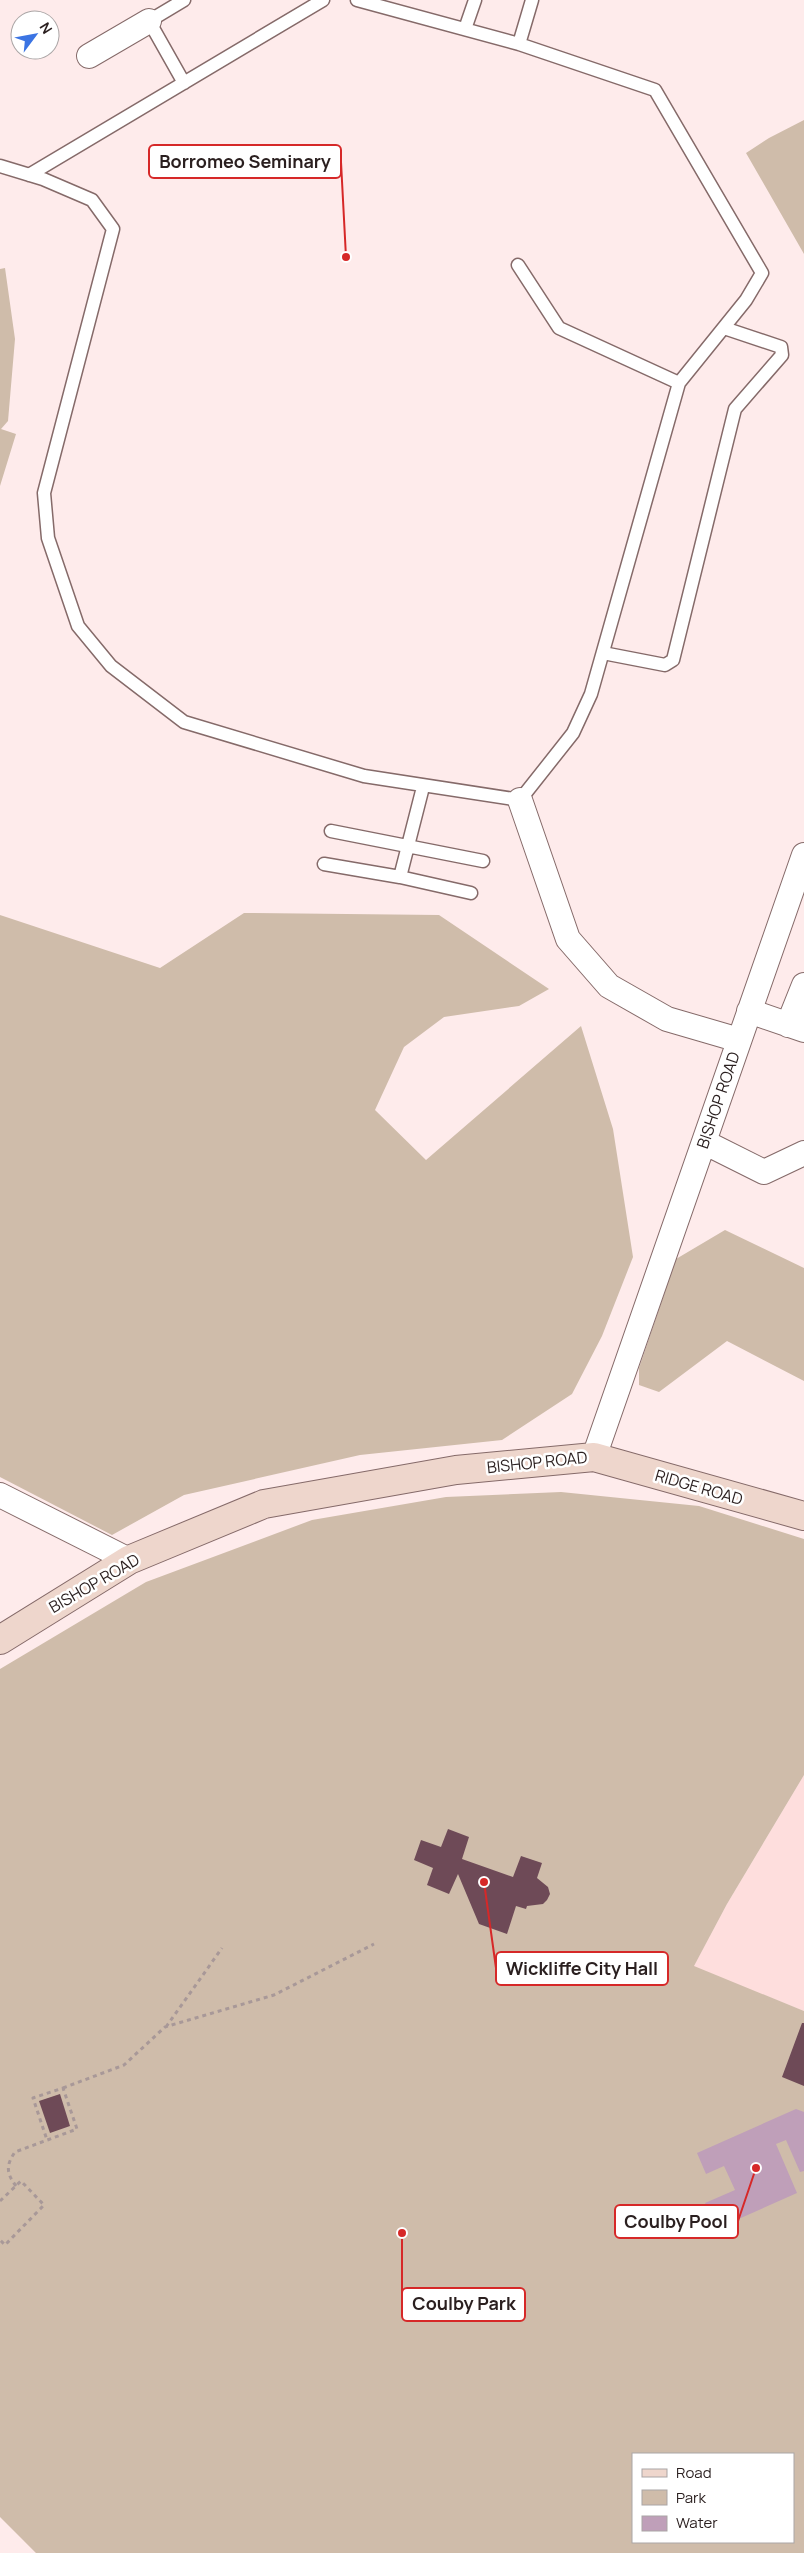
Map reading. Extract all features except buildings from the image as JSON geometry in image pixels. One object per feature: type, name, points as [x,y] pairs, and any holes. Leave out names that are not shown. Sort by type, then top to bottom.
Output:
[{"type":"main road","name":"RIDGE ROAD","points":[[594,1457],[804,1516]]},
{"type":"main road","name":"BISHOP ROAD","points":[[0,1640],[129,1560],[264,1504],[456,1470],[594,1457]]},
{"type":"street","points":[[89,56],[149,21]]},
{"type":"street","points":[[520,800],[568,939],[609,986],[667,1019],[739,1040]]},
{"type":"street","name":"BISHOP ROAD","points":[[594,1457],[749,1011],[798,888],[804,855]]},
{"type":"street","points":[[749,1011],[796,1028],[804,985]]},
{"type":"street","points":[[704,1142],[764,1172],[804,1153]]},
{"type":"street","points":[[0,1496],[129,1560]]},
{"type":"lane","points":[[184,0],[149,21],[184,83]]},
{"type":"lane","points":[[29,175],[323,0]]},
{"type":"lane","points":[[0,166],[29,175],[92,200],[113,229],[44,493],[48,538],[78,626],[111,666],[184,722],[364,776],[423,787],[520,800],[573,733],[591,694],[679,382],[746,300],[762,273],[655,90],[519,44],[357,0]]},
{"type":"lane","points":[[465,29],[475,0]]},
{"type":"lane","points":[[519,44],[532,0]]},
{"type":"lane","points":[[518,266],[559,328],[679,382]]},
{"type":"lane","points":[[603,653],[665,665],[673,660],[735,409],[782,355],[781,347],[724,328]]},
{"type":"lane","points":[[400,877],[423,787]]},
{"type":"lane","points":[[330,831],[483,861]]},
{"type":"lane","points":[[324,864],[400,877],[471,893]]},
{"type":"path","points":[[165,2027],[274,1994],[374,1944]]},
{"type":"path","points":[[47,2140],[33,2098],[124,2065],[165,2027],[222,1948]]},
{"type":"path","points":[[16,2186],[8,2175],[10,2160],[15,2152],[77,2129],[63,2088]]},
{"type":"path","points":[[0,2202],[21,2181],[44,2206],[5,2245],[0,2240]]},
{"type":"shaded area","points":[[804,1775],[804,2011],[693,1967],[727,1904]]},
{"type":"green space","points":[[804,120],[804,254],[746,153],[769,138]]},
{"type":"green space","points":[[5,268],[15,339],[8,421],[1,429],[16,434],[0,486],[0,269]]},
{"type":"green space","points":[[244,913],[439,915],[549,989],[519,1006],[444,1017],[404,1047],[375,1110],[426,1160],[581,1026],[613,1129],[633,1257],[602,1336],[572,1394],[502,1440],[360,1455],[184,1495],[112,1535],[0,1477],[0,915],[160,968]]},
{"type":"green space","points":[[725,1230],[804,1268],[804,1381],[727,1341],[659,1392],[639,1385],[639,1368],[676,1259]]},
{"type":"green space","points":[[561,1492],[699,1506],[804,1539],[804,1775],[727,1904],[694,1966],[804,2011],[804,2553],[36,2553],[0,2517],[0,1669],[146,1582],[312,1520],[446,1497]]},
{"type":"water","points":[[796,2109],[804,2112],[804,2171],[800,2172],[786,2140],[776,2144],[797,2193],[716,2229],[705,2203],[735,2190],[724,2166],[706,2174],[697,2153]]},
{"type":"place","name":"Borromeo Seminary","points":[[346,257]]},
{"type":"place","name":"Wickliffe City Hall","points":[[484,1882]]},
{"type":"place","name":"Coulby Pool","points":[[756,2168]]},
{"type":"place","name":"Coulby Park","points":[[402,2233]]}]
